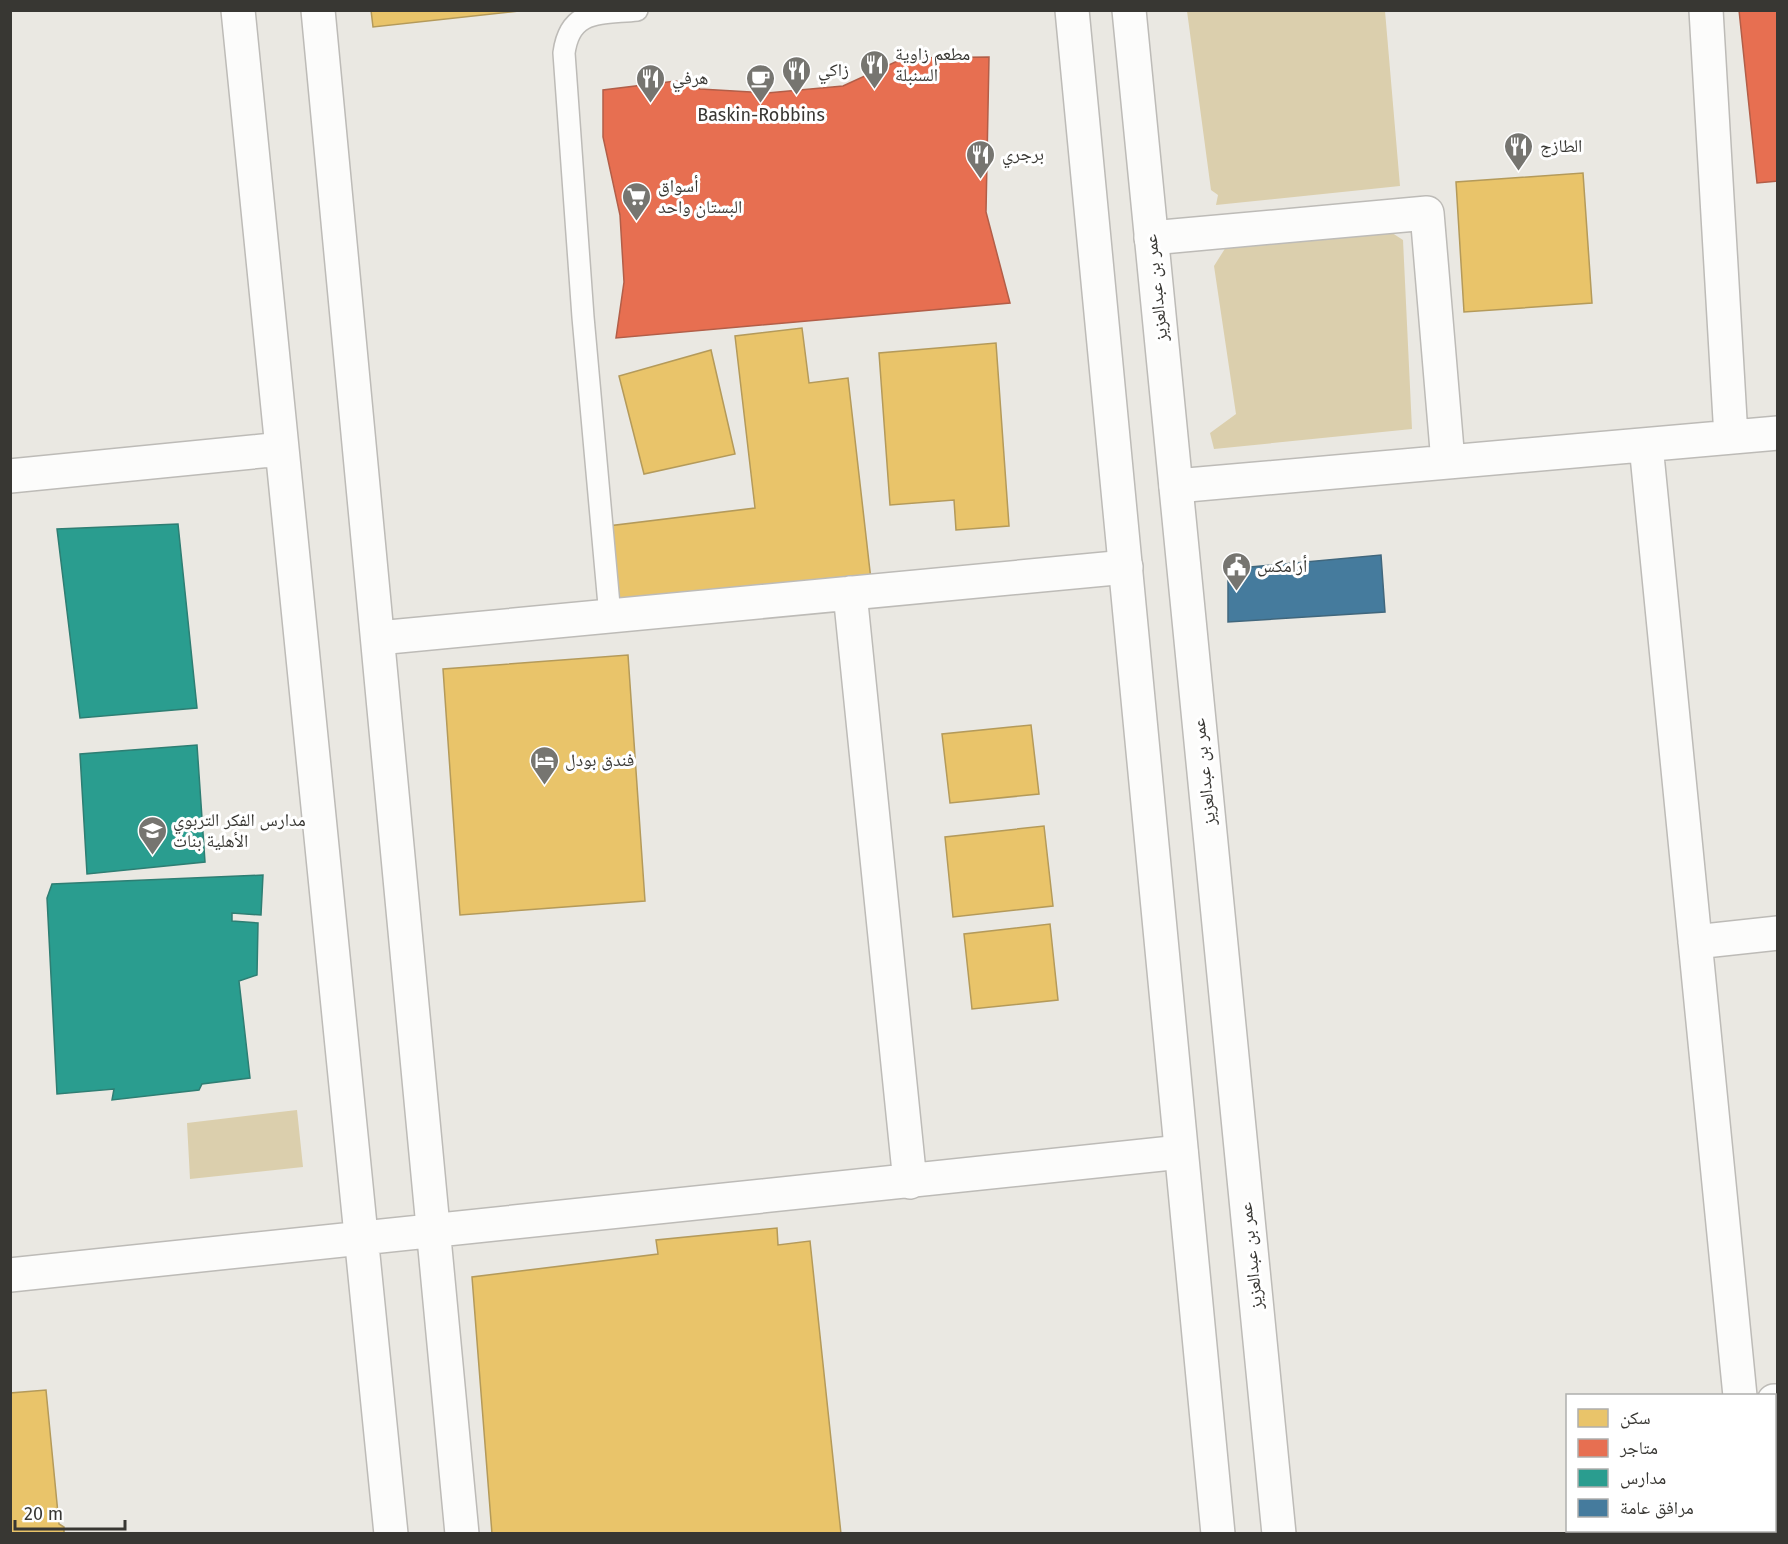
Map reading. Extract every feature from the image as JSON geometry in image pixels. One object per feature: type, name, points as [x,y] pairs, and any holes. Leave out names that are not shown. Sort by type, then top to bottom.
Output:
[{"type":"street","points":[[238,10],[391,1533]]},
{"type":"street","points":[[318,10],[462,1533]]},
{"type":"street","points":[[1072,10],[1181,1152],[1211,1533]]},
{"type":"street","name":"عمر بن عبدالعزيز","points":[[1129,10],[1279,1533]]},
{"type":"street","points":[[1706,10],[1731,437]]},
{"type":"street","points":[[1151,238],[1426,213],[1448,462]]},
{"type":"street","points":[[1176,486],[1778,433]]},
{"type":"street","points":[[1646,445],[1740,1394]]},
{"type":"street","points":[[10,476],[282,449]]},
{"type":"street","points":[[378,638],[1126,567]]},
{"type":"street","points":[[850,593],[910,1182]]},
{"type":"street","points":[[1695,942],[1778,933]]},
{"type":"street","points":[[10,1275],[1181,1152]]},
{"type":"lane","points":[[610,616],[583,317],[564,53],[566,38],[573,24],[587,15],[637,10]]},
{"type":"shaded area","points":[[1187,11],[1385,11],[1400,186],[1216,205],[1218,195],[1211,190]]},
{"type":"shaded area","points":[[1386,229],[1403,240],[1412,429],[1214,449],[1210,433],[1236,414],[1214,266],[1226,247]]},
{"type":"shaded area","points":[[297,1110],[303,1167],[190,1179],[187,1123]]},
{"type":"building: سكن","points":[[371,10],[528,10],[373,27]]},
{"type":"building: سكن","points":[[1583,173],[1592,303],[1464,312],[1456,182]]},
{"type":"building: سكن","points":[[802,328],[809,383],[848,378],[871,580],[618,610],[608,526],[755,508],[735,336]]},
{"type":"building: سكن","points":[[996,343],[1009,526],[956,530],[954,500],[890,505],[879,353]]},
{"type":"building: سكن","points":[[711,350],[735,454],[644,474],[619,376]]},
{"type":"building: سكن","name":"فندق بودل","points":[[628,655],[645,901],[460,915],[443,669]]},
{"type":"building: سكن","points":[[1031,725],[1039,794],[950,803],[942,734]]},
{"type":"building: سكن","points":[[1044,826],[1053,906],[953,917],[945,837]]},
{"type":"building: سكن","points":[[1050,924],[1058,1000],[972,1009],[964,934]]},
{"type":"building: سكن","points":[[777,1228],[778,1245],[810,1241],[841,1534],[492,1534],[472,1277],[658,1254],[656,1240]]},
{"type":"building: سكن","points":[[46,1390],[59,1524],[64,1527],[64,1534],[10,1534],[10,1393]]},
{"type":"building: متاجر","points":[[1739,10],[1778,10],[1778,181],[1757,183]]},
{"type":"building: متاجر","points":[[989,57],[986,212],[1010,303],[616,338],[624,282],[620,215],[603,137],[603,90],[676,81],[700,89],[767,93],[843,86],[904,58]]},
{"type":"building: مدارس","points":[[178,524],[197,708],[80,718],[57,529]]},
{"type":"building: مدارس","points":[[197,745],[205,862],[87,874],[80,754]]},
{"type":"building: مدارس","points":[[263,875],[261,915],[232,913],[232,921],[258,923],[257,975],[239,981],[250,1078],[202,1084],[199,1090],[112,1100],[114,1089],[57,1094],[47,898],[52,884]]},
{"type":"building: مرافق عامة","points":[[1381,555],[1385,612],[1228,622],[1228,569]]},
{"type":"place","name":"مطعم زاوية السنبلة","points":[[874,90]]},
{"type":"place","name":"زاكي","points":[[797,96]]},
{"type":"place","name":"هرفي","points":[[651,104]]},
{"type":"place","name":"Baskin-Robbins","points":[[761,104]]},
{"type":"place","name":"الطازج","points":[[1519,172]]},
{"type":"place","name":"برجري","points":[[981,180]]},
{"type":"place","name":"أسواق البستان واحد","points":[[637,222]]},
{"type":"place","name":"أرامكس","points":[[1236,592]]},
{"type":"place","name":"فندق بودل","points":[[544,786]]},
{"type":"place","name":"مدارس الفكر التربوي الأهلية بنات","points":[[152,856]]}]
